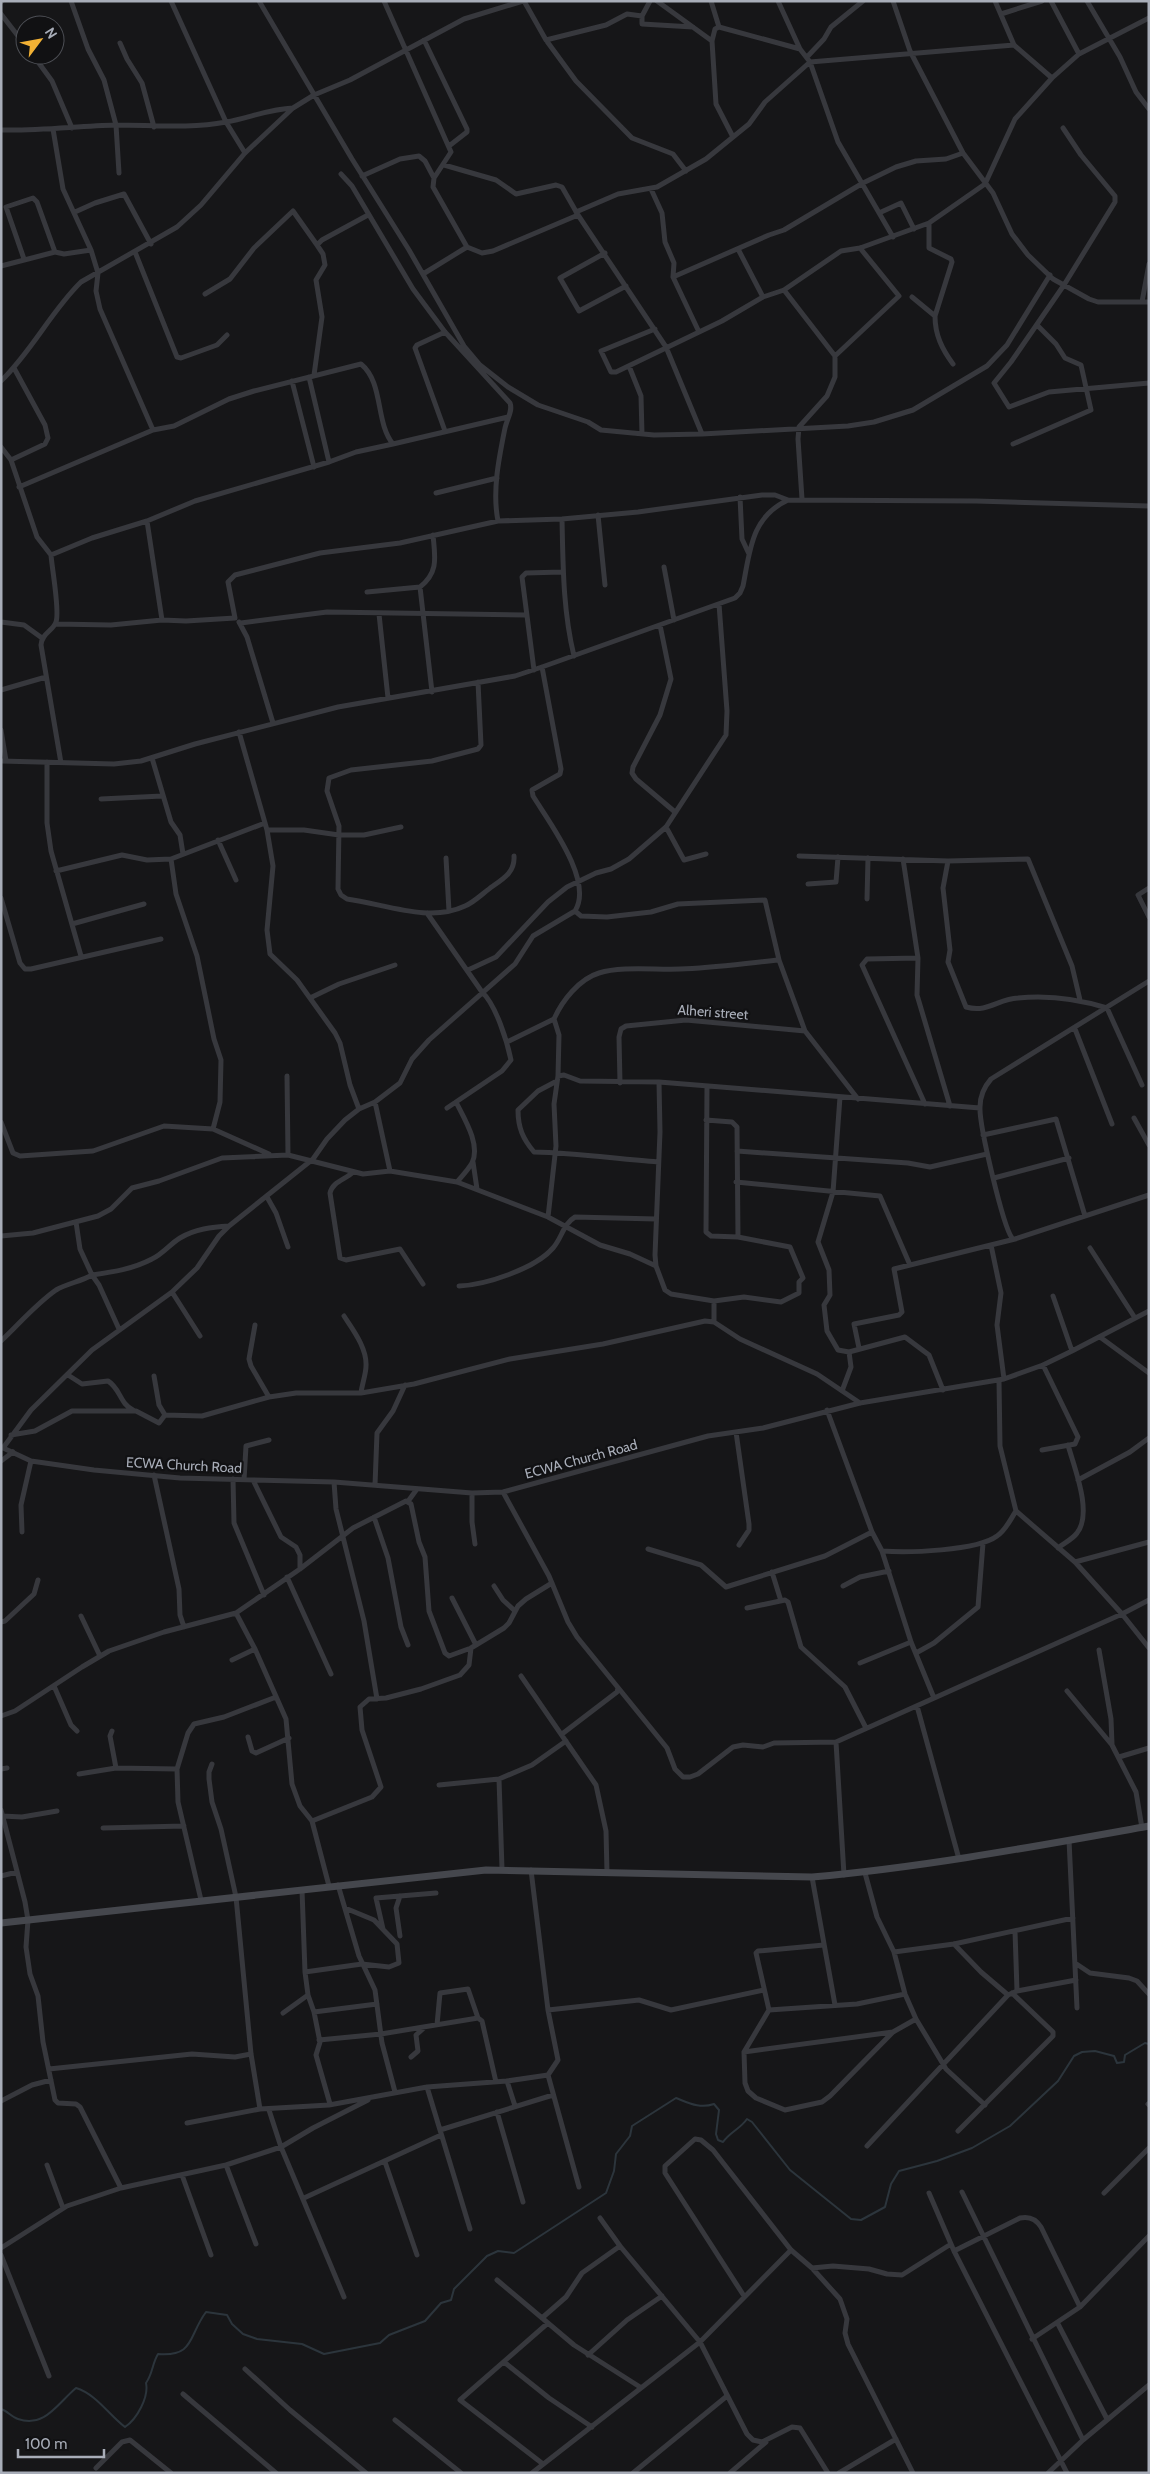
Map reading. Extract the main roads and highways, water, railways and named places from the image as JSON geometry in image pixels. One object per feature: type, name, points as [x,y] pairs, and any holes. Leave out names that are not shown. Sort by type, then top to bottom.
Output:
[{"type":"waterway","points":[[1,2409],[18,2419],[36,2420],[50,2413],[76,2388],[90,2395],[125,2427],[134,2419],[144,2401],[146,2383],[158,2354],[170,2354],[185,2348],[206,2312],[227,2315],[232,2324],[243,2334],[257,2339],[302,2344],[324,2354],[380,2343],[389,2335],[425,2321],[441,2303],[451,2300],[454,2289],[487,2256],[498,2251],[514,2253],[606,2193],[614,2171],[616,2154],[630,2136],[632,2126],[676,2098],[699,2106],[714,2104],[719,2110],[716,2134],[718,2140],[723,2142],[747,2119],[752,2122],[790,2170],[851,2219],[861,2220],[885,2207],[891,2184],[899,2171],[937,2161],[972,2148],[1010,2126],[1058,2081],[1074,2056],[1082,2052],[1095,2051],[1114,2056],[1117,2063],[1124,2062],[1125,2055],[1145,2043],[1149,2044]]}]
